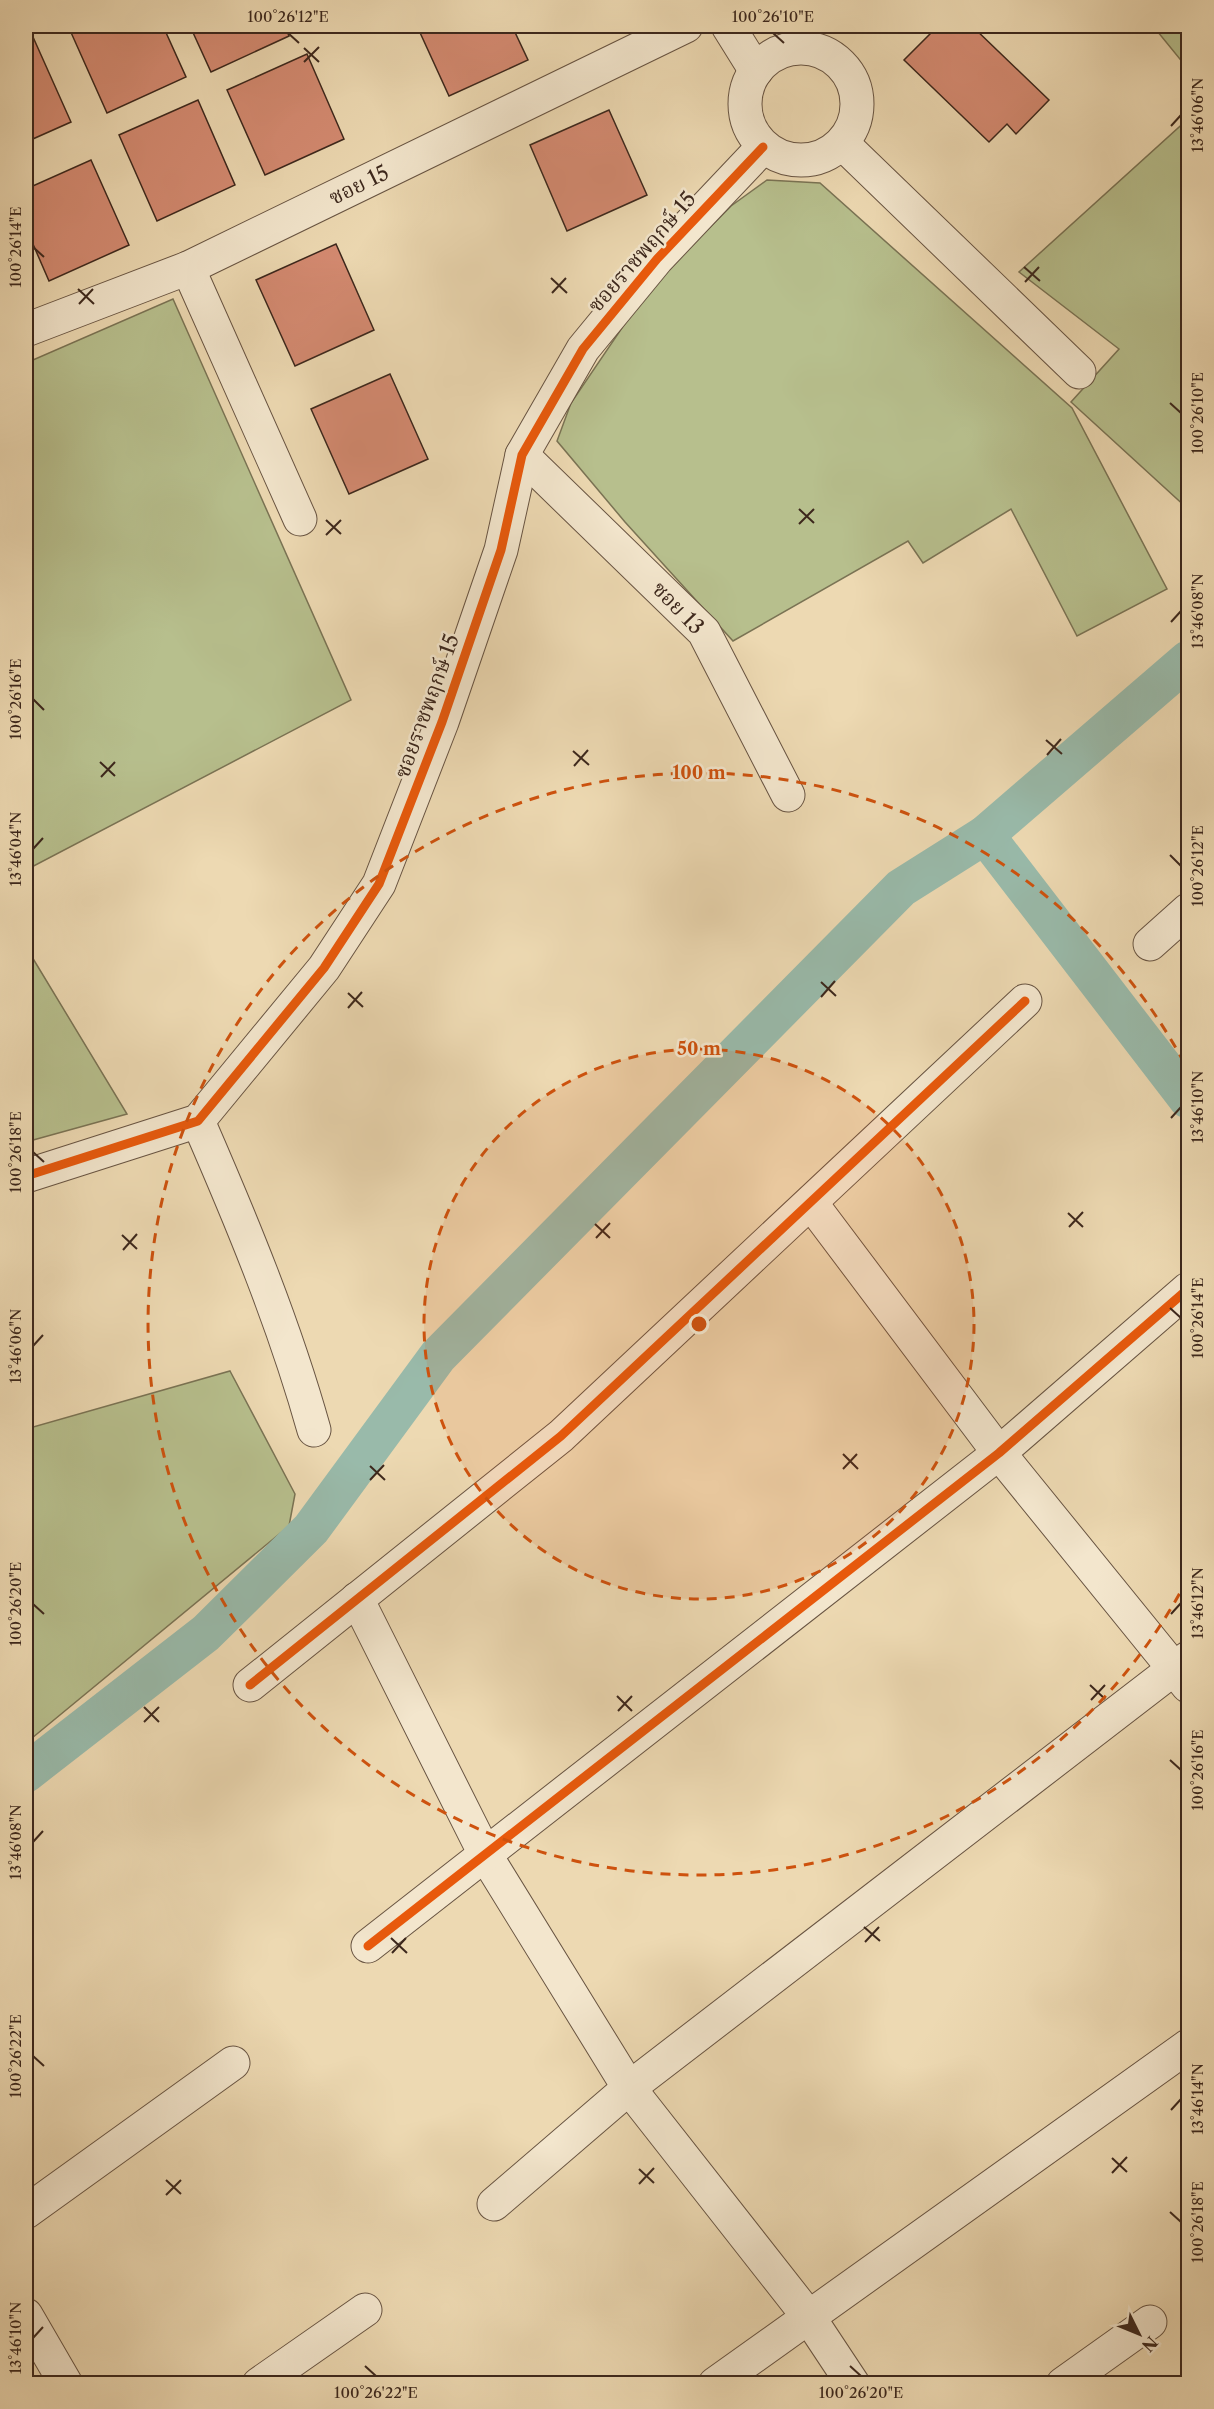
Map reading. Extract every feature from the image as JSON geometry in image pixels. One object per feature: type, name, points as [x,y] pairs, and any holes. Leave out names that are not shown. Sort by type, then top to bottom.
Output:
[{"type":"street","name":"ซอย 15","points":[[26,330],[188,268],[686,26]]},
{"type":"street","points":[[728,26],[756,71]]},
{"type":"street","points":[[804,48],[822,52],[837,61],[850,75],[856,92],[857,110],[852,128],[842,143],[829,154],[812,160],[795,160],[778,156],[764,147],[753,134],[746,110],[748,85],[756,71],[769,58],[786,50],[804,48]]},
{"type":"street","points":[[842,143],[1079,372]]},
{"type":"street","name":"ซอยราชพฤกษ์ 15","points":[[198,1121],[324,968],[379,884],[442,722],[501,550],[522,455],[583,349],[657,259],[764,147]]},
{"type":"street","points":[[188,268],[300,519]]},
{"type":"street","name":"ซอย 13","points":[[522,455],[704,632],[788,795]]},
{"type":"street","points":[[1150,944],[1188,910]]},
{"type":"street","points":[[250,1685],[561,1436],[1025,1001]]},
{"type":"street","points":[[26,1176],[198,1121],[253,1248],[298,1373],[314,1430]]},
{"type":"street","points":[[494,2205],[629,2088],[1184,1671],[999,1453],[811,1203]]},
{"type":"street","points":[[368,1946],[999,1453],[1188,1289]]},
{"type":"street","points":[[357,1599],[486,1856],[629,2088],[808,2316],[854,2384]]},
{"type":"street","points":[[715,2384],[1188,2046]]},
{"type":"street","points":[[26,2212],[232,2063]]},
{"type":"street","points":[[259,2384],[365,2310]]},
{"type":"street","points":[[26,2315],[66,2384]]},
{"type":"street","points":[[1063,2384],[1150,2322]]},
{"type":"green space","points":[[1153,26],[1188,26],[1188,69]]},
{"type":"green space","points":[[1188,119],[1188,509],[1071,402],[1119,349],[1019,272]]},
{"type":"green space","points":[[767,180],[820,183],[1072,408],[1167,589],[1077,636],[1011,509],[923,563],[908,541],[733,641],[625,522],[557,441],[571,403],[647,291],[731,206]]},
{"type":"green space","points":[[173,299],[351,700],[26,870],[26,363]]},
{"type":"green space","points":[[26,947],[127,1114],[26,1142]]},
{"type":"green space","points":[[230,1371],[295,1494],[289,1526],[26,1743],[26,1429]]},
{"type":"building","points":[[74,26],[163,26],[186,77],[107,113],[69,28]]},
{"type":"building","points":[[190,26],[285,26],[289,36],[211,72]]},
{"type":"building","points":[[417,26],[512,26],[528,60],[449,96]]},
{"type":"building","points":[[938,26],[972,26],[1049,100],[1016,134],[1007,124],[989,142],[904,60]]},
{"type":"building","points":[[33,37],[71,122],[26,142],[26,40]]},
{"type":"building","points":[[307,54],[344,139],[265,175],[227,90]]},
{"type":"building","points":[[198,100],[235,185],[157,221],[119,135]]},
{"type":"building","points":[[609,110],[647,195],[567,231],[530,145]]},
{"type":"building","points":[[91,160],[129,245],[49,281],[26,228],[26,189]]},
{"type":"building","points":[[336,244],[374,330],[295,366],[256,280]]},
{"type":"building","points":[[390,374],[428,459],[349,494],[311,409]]},
{"type":"waterway","points":[[26,1773],[206,1633],[311,1529],[438,1356],[901,888],[985,835],[1188,660]]},
{"type":"waterway","points":[[985,835],[1188,1099]]},
{"type":"cycle path","points":[[26,1176],[198,1121],[324,968],[379,884],[442,722],[501,550],[522,455],[583,349],[657,259],[763,147]]},
{"type":"cycle path","points":[[250,1685],[561,1436],[1025,1001]]},
{"type":"cycle path","points":[[368,1946],[999,1453],[1188,1289]]}]
